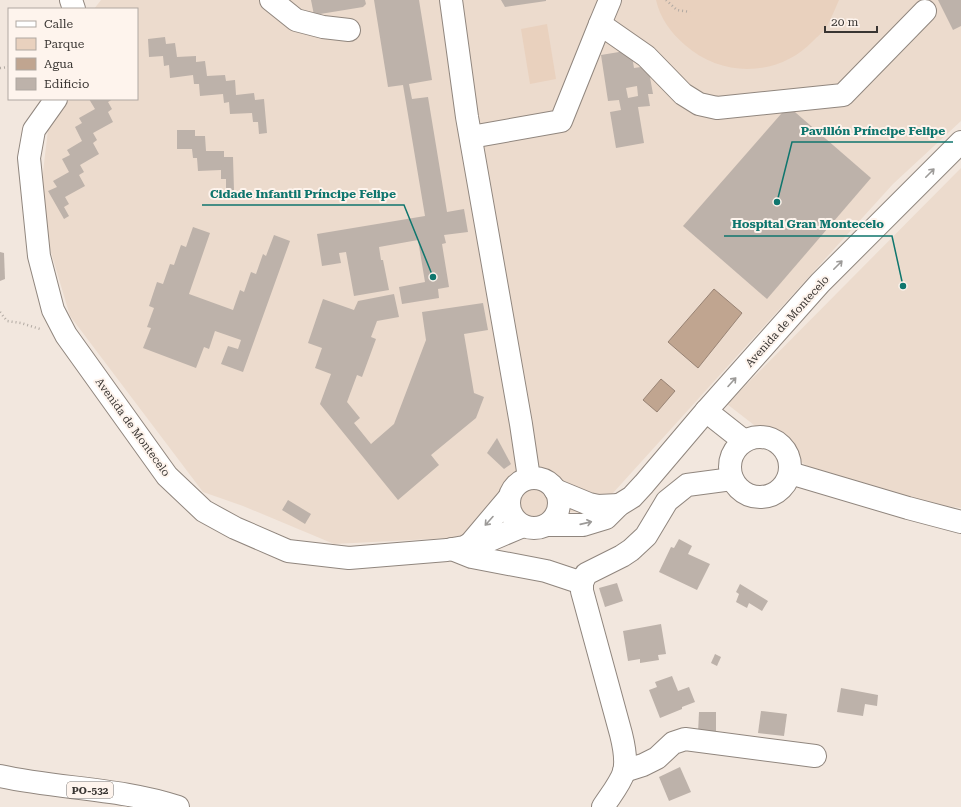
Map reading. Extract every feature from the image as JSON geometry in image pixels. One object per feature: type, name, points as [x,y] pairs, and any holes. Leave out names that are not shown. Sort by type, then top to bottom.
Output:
[{"type":"street","points":[[271,0],[296,20],[323,27],[349,30]]},
{"type":"street","points":[[451,0],[471,137],[529,478]]},
{"type":"street","points":[[471,137],[561,121],[610,0]]},
{"type":"street","points":[[600,24],[646,56],[683,94],[699,104],[717,108],[843,95],[925,11]]},
{"type":"street","name":"Avenida de Montecelo","points":[[55,100],[34,130],[29,158],[39,256],[53,310],[66,335],[168,476],[204,510],[235,528],[288,550],[349,558],[461,547],[490,540],[523,526]]},
{"type":"street","name":"Avenida de Montecelo","points":[[547,524],[583,525],[606,518],[632,495],[820,283],[961,142]]},
{"type":"street","points":[[706,411],[744,441]]},
{"type":"street","points":[[555,490],[589,504],[598,506],[683,479],[722,481],[738,488],[745,494],[764,498],[773,495],[787,482],[791,463],[788,453],[773,439],[763,436],[753,437],[744,441],[732,454],[730,471],[722,481],[688,485],[668,501],[654,521],[646,536],[631,550],[586,574],[582,583],[582,591],[622,734],[625,752],[624,771],[603,807]]},
{"type":"street","points":[[790,473],[961,522]]},
{"type":"street","points":[[529,478],[538,478],[546,481],[555,490],[558,494],[558,511],[554,519],[547,524],[539,528],[523,526],[511,515],[508,508],[510,492],[515,485],[521,481],[529,478]]},
{"type":"street","points":[[632,495],[643,496],[650,500],[654,521]]},
{"type":"street","points":[[508,499],[461,547],[472,557],[546,571],[582,583]]},
{"type":"street","points":[[624,771],[643,765],[657,758],[674,743],[686,739],[815,756]]},
{"type":"street","name":"PO-532","points":[[0,776],[162,801],[178,807]]},
{"type":"path","points":[[666,0],[678,10],[690,12]]},
{"type":"path","points":[[0,312],[7,321],[21,323],[66,335]]},
{"type":"shaded area","points":[[101,0],[961,0],[961,121],[893,184],[594,514],[558,511],[451,538],[334,544],[243,506],[203,492],[70,316],[47,239],[41,189],[48,130],[67,100],[138,100],[138,8],[95,8]]},
{"type":"shaded area","points":[[961,168],[961,508],[922,503],[808,467],[727,404]]},
{"type":"green space","points":[[656,0],[839,0],[826,28],[799,53],[784,61],[767,67],[750,69],[733,68],[716,63],[700,56],[685,45],[663,19]]},
{"type":"green space","points":[[547,24],[556,79],[530,84],[521,29]]},
{"type":"water","points":[[714,289],[742,313],[698,368],[668,342]]},
{"type":"water","points":[[661,379],[675,391],[657,412],[643,400]]},
{"type":"building","points":[[311,0],[365,0],[366,4],[363,7],[314,15]]},
{"type":"building","points":[[374,0],[419,0],[432,80],[409,84],[412,99],[428,97],[447,212],[464,209],[468,232],[444,235],[446,243],[442,244],[449,287],[438,289],[439,298],[402,304],[399,287],[425,282],[418,240],[379,247],[389,290],[354,296],[346,252],[339,253],[341,263],[322,266],[317,234],[425,216],[403,85],[388,87]]},
{"type":"building","points":[[501,0],[546,0],[546,1],[505,7]]},
{"type":"building","points":[[938,0],[961,0],[961,26],[953,30]]},
{"type":"building","points":[[165,37],[166,44],[175,43],[177,57],[196,56],[196,62],[205,61],[207,76],[225,75],[226,81],[235,80],[236,95],[254,93],[255,100],[264,99],[267,133],[259,134],[258,122],[253,122],[252,113],[230,114],[229,102],[224,103],[223,94],[200,96],[199,84],[194,84],[193,75],[170,78],[169,65],[164,66],[163,56],[149,57],[148,39]]},
{"type":"building","points":[[631,50],[634,68],[648,66],[653,94],[648,94],[650,106],[638,107],[644,143],[616,148],[610,112],[621,110],[619,100],[608,101],[601,55]],"holes":[[[637,86],[638,96],[628,98],[626,88]]]},
{"type":"building","points":[[90,100],[111,100],[108,102],[112,109],[108,112],[113,122],[93,133],[97,140],[93,143],[99,154],[80,165],[84,172],[79,175],[85,186],[65,197],[69,204],[64,207],[69,216],[64,219],[48,191],[57,187],[53,181],[69,172],[62,159],[70,155],[67,150],[82,141],[75,127],[82,123],[79,118],[95,109]]},
{"type":"building","points":[[788,106],[871,178],[767,299],[683,226]]},
{"type":"building","points":[[177,130],[195,130],[195,136],[205,136],[206,151],[224,151],[224,157],[233,157],[234,191],[226,191],[226,179],[221,179],[221,170],[198,171],[197,158],[193,158],[192,149],[177,149]]},
{"type":"building","points":[[193,227],[210,233],[189,294],[233,310],[240,290],[244,292],[251,272],[256,274],[263,254],[266,256],[274,235],[290,241],[243,372],[221,364],[228,346],[238,349],[241,340],[215,331],[209,349],[204,347],[196,368],[143,348],[151,328],[147,327],[154,308],[149,306],[157,282],[163,284],[170,264],[174,265],[181,245],[186,247]]},
{"type":"building","points":[[0,252],[4,253],[5,279],[0,281]]},
{"type":"building","points":[[394,294],[399,317],[377,321],[371,337],[376,339],[362,377],[357,375],[347,402],[360,418],[354,423],[371,444],[394,424],[426,340],[422,312],[483,303],[488,330],[464,334],[474,393],[484,397],[476,418],[431,455],[439,465],[398,500],[320,404],[331,374],[315,368],[322,348],[308,343],[323,299],[354,310],[358,301]]},
{"type":"building","points":[[497,438],[511,464],[504,469],[487,453]]},
{"type":"building","points":[[288,500],[311,514],[305,524],[282,510]]},
{"type":"building","points":[[679,539],[692,546],[688,554],[710,564],[697,590],[659,572],[671,547],[674,548]]},
{"type":"building","points":[[617,583],[623,601],[605,607],[599,588]]},
{"type":"building","points":[[740,584],[768,601],[762,611],[749,603],[747,608],[736,602],[739,594],[736,592]]},
{"type":"building","points":[[661,624],[666,654],[658,655],[659,660],[640,663],[640,659],[628,661],[623,631]]},
{"type":"building","points":[[715,654],[721,657],[717,666],[711,663]]},
{"type":"building","points":[[672,676],[678,691],[689,687],[695,702],[660,718],[649,690],[657,687],[655,682]]},
{"type":"building","points":[[841,688],[878,695],[877,706],[865,704],[863,716],[837,712]]},
{"type":"building","points":[[761,711],[787,714],[784,736],[758,733]]},
{"type":"building","points":[[699,712],[716,712],[716,734],[698,733]]},
{"type":"building","points":[[680,767],[691,792],[669,801],[659,777]]},
{"type":"place","name":"Pavillón Príncipe Felipe","points":[[777,202]]},
{"type":"place","name":"Cidade Infantil Príncipe Felipe","points":[[433,277]]},
{"type":"place","name":"Hospital Gran Montecelo","points":[[903,286]]}]
